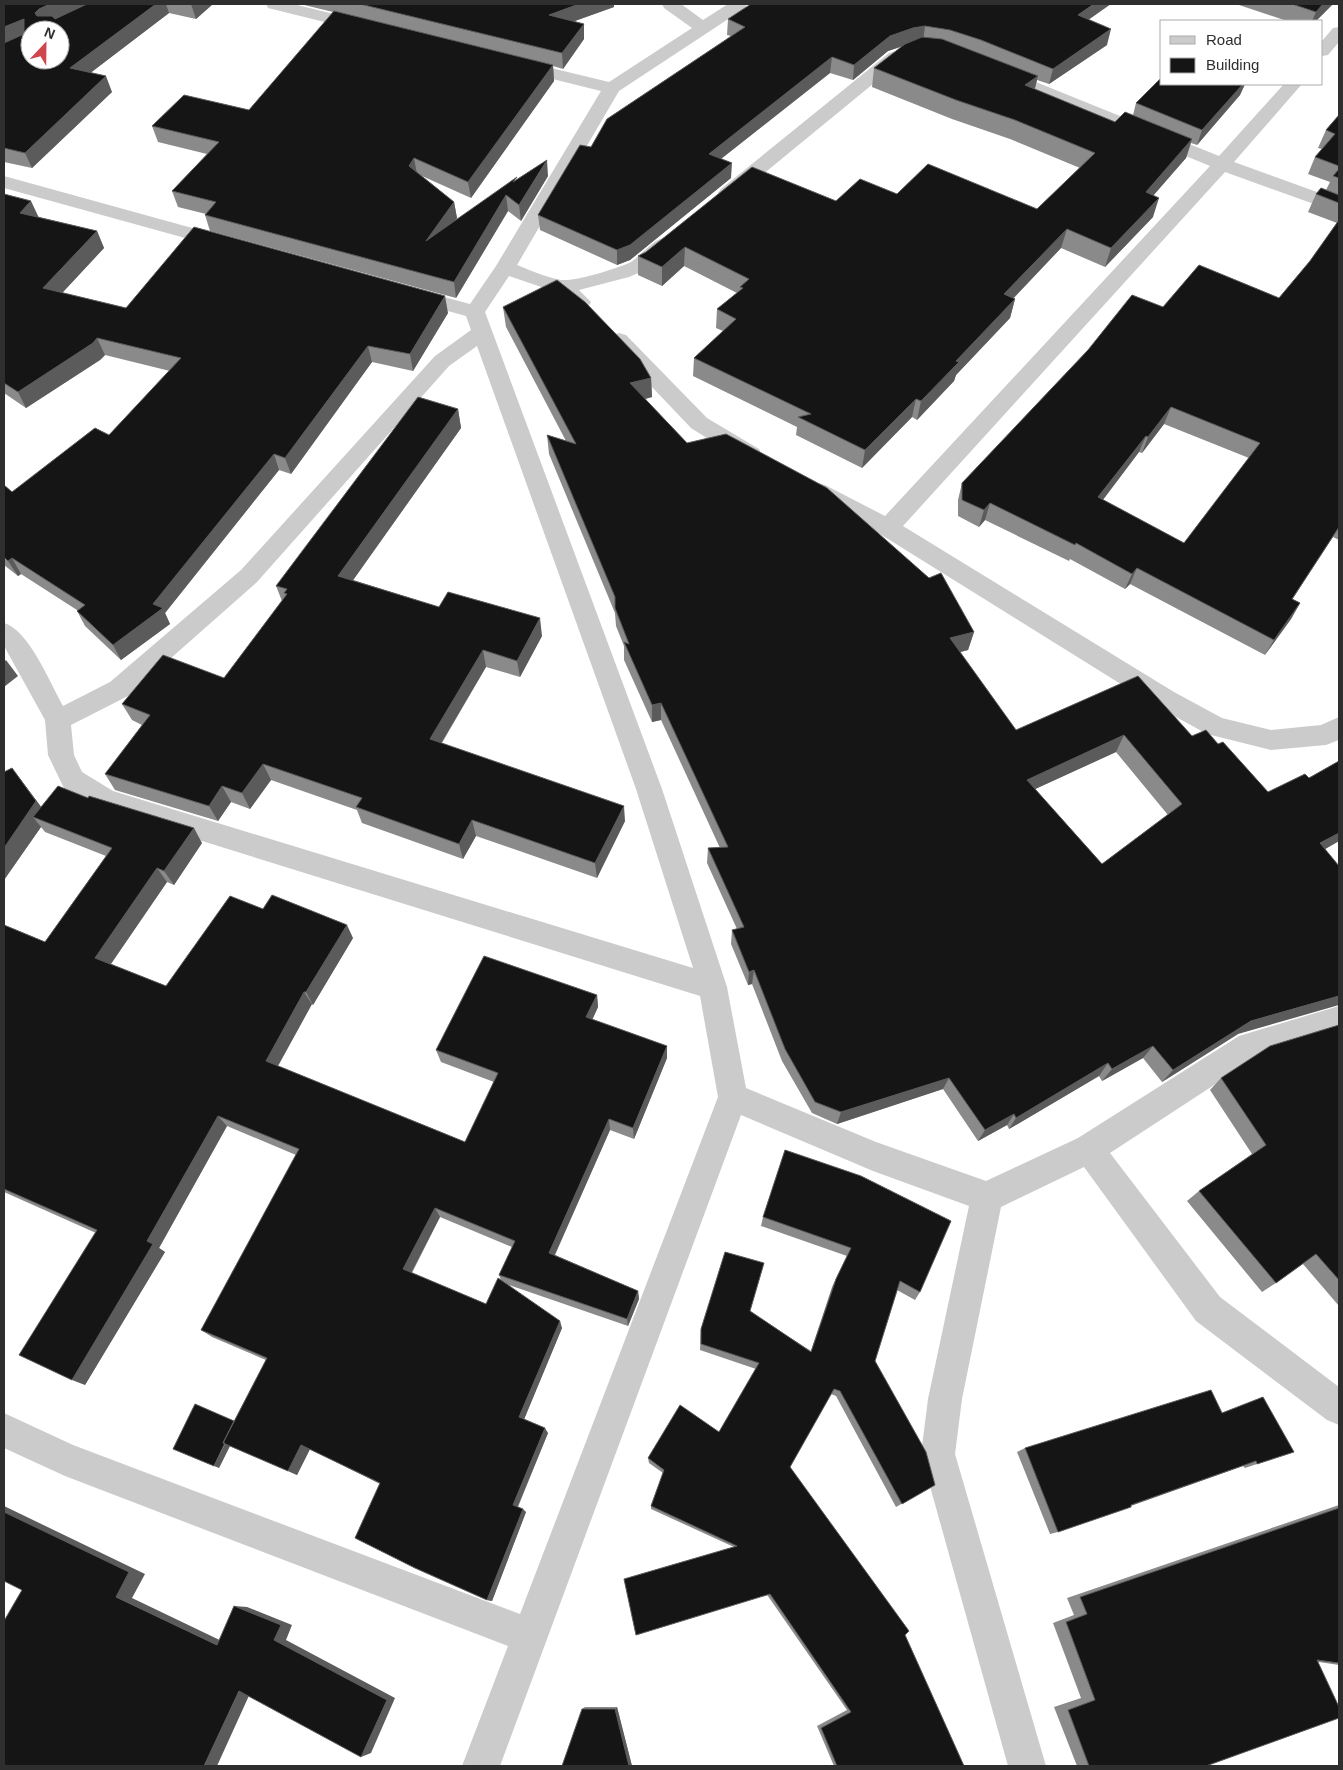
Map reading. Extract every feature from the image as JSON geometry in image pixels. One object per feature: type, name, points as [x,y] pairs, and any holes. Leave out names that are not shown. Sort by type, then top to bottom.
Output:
[{"type":"street","points":[[274,4],[380,30]]},
{"type":"street","points":[[670,4],[702,27]]},
{"type":"street","points":[[58,720],[119,689],[249,576],[478,322],[505,268],[612,88],[739,4]]},
{"type":"street","points":[[1323,50],[1339,32]]},
{"type":"street","points":[[714,204],[895,56],[917,49]]},
{"type":"street","points":[[505,62],[612,88]]},
{"type":"street","points":[[989,68],[1222,164],[1339,207]]},
{"type":"street","points":[[888,528],[1292,85]]},
{"type":"street","points":[[4,182],[244,248]]},
{"type":"street","points":[[563,287],[622,273],[638,266],[683,229]]},
{"type":"street","points":[[505,268],[563,287],[599,319],[699,423],[737,448],[770,466]]},
{"type":"street","points":[[398,291],[478,322],[649,789],[713,987],[733,1097],[481,1766]]},
{"type":"street","points":[[796,479],[888,528],[1164,699],[1216,727],[1271,740],[1326,735],[1339,727]]},
{"type":"street","points":[[4,632],[16,643],[58,720],[61,755],[72,780],[105,800],[713,987]]},
{"type":"street","points":[[733,1097],[873,1156],[987,1197],[1089,1149],[1249,1046],[1339,1019]]},
{"type":"street","points":[[1089,1149],[1208,1309],[1339,1408]]},
{"type":"street","points":[[987,1197],[945,1399],[938,1454],[1027,1766]]},
{"type":"street","points":[[4,1430],[65,1459],[530,1636]]},
{"type":"building","points":[[4,4],[50,4],[35,13],[37,16],[52,16],[55,19],[87,4],[156,4],[70,68],[70,20],[24,19],[4,27]]},
{"type":"building","points":[[360,4],[579,4],[549,15],[584,24],[562,53]]},
{"type":"building","points":[[751,4],[1094,4],[1078,15],[1111,29],[1053,69],[981,40],[950,30],[925,26],[913,28],[890,36],[854,65],[832,57],[709,154],[732,163],[630,245],[617,250],[538,215],[580,145],[591,147],[607,119],[745,27],[728,19]]},
{"type":"building","points":[[1292,4],[1323,4],[1316,12]]},
{"type":"building","points":[[334,11],[553,65],[468,182],[414,158],[409,166],[454,202],[426,241],[517,177],[513,182],[547,160],[519,205],[506,195],[454,282],[205,215],[216,202],[172,191],[219,142],[152,126],[184,95],[249,110]]},
{"type":"building","points":[[20,36],[20,70],[70,70],[70,68],[106,76],[25,153],[4,148],[4,43]]},
{"type":"building","points":[[922,37],[942,39],[1038,76],[1025,85],[1115,122],[1125,112],[1192,139],[1146,192],[1159,198],[1111,248],[1067,229],[1004,294],[1015,299],[956,361],[959,362],[921,401],[916,399],[865,450],[798,417],[811,414],[694,358],[736,319],[717,309],[743,288],[740,287],[749,279],[685,247],[662,267],[638,256],[646,252],[752,167],[836,201],[860,179],[897,194],[928,164],[1037,209],[1095,153],[1015,120],[956,100],[874,68],[905,44]]},
{"type":"building","points":[[1160,79],[1160,85],[1242,85],[1202,130],[1136,103]]},
{"type":"building","points":[[1339,115],[1339,166],[1315,157],[1335,134],[1326,130]]},
{"type":"building","points":[[1339,169],[1339,178],[1333,176]]},
{"type":"building","points":[[1321,188],[1339,195],[1339,203],[1316,194]]},
{"type":"building","points":[[4,194],[31,201],[20,213],[97,231],[43,288],[126,308],[194,227],[445,296],[410,354],[368,346],[285,458],[274,454],[153,604],[163,608],[113,645],[77,611],[85,605],[12,558],[8,561],[4,557],[4,485],[12,492],[95,428],[109,435],[181,358],[97,338],[93,343],[18,392],[4,383]]},
{"type":"building","points":[[1339,220],[1339,527],[1292,599],[1300,603],[1274,640],[1137,568],[1132,574],[1076,543],[1075,545],[990,503],[984,510],[962,500],[962,483],[1088,350],[1132,295],[1163,307],[1199,265],[1279,298],[1310,261]],"holes":[[[1171,407],[1260,443],[1184,543],[1098,497]]]},
{"type":"building","points":[[557,280],[585,302],[640,359],[651,378],[630,383],[687,443],[726,434],[827,488],[929,578],[941,573],[974,632],[950,638],[1016,730],[1138,676],[1192,736],[1206,730],[1218,744],[1223,742],[1268,792],[1305,774],[1309,778],[1339,761],[1339,833],[1320,843],[1339,866],[1339,996],[1251,1021],[1173,1070],[1153,1046],[1112,1069],[1108,1063],[1016,1118],[1014,1114],[985,1130],[949,1078],[841,1112],[815,1102],[785,1049],[754,970],[749,972],[732,930],[744,927],[708,848],[728,847],[661,703],[652,705],[624,642],[629,644],[615,608],[615,597],[547,435],[576,444],[503,307]],"holes":[[[1124,735],[1182,804],[1102,864],[1027,780]]]},
{"type":"building","points":[[418,397],[458,409],[338,576],[439,607],[448,592],[540,618],[517,661],[483,650],[430,739],[624,806],[595,863],[472,820],[459,844],[356,807],[362,798],[263,764],[242,793],[222,786],[209,806],[105,774],[150,715],[122,704],[163,655],[224,678],[287,594],[284,593],[287,589],[276,586]]},
{"type":"building","points":[[12,768],[36,801],[4,848],[4,772]]},
{"type":"building","points":[[58,786],[88,798],[89,796],[194,828],[164,871],[157,868],[95,958],[166,986],[230,896],[263,909],[272,895],[347,925],[306,992],[304,992],[266,1061],[465,1142],[498,1073],[436,1050],[484,956],[597,995],[586,1017],[667,1046],[633,1128],[609,1119],[549,1253],[638,1291],[627,1319],[499,1275],[515,1241],[435,1208],[403,1269],[486,1304],[498,1278],[560,1321],[519,1417],[545,1428],[513,1505],[523,1509],[487,1600],[415,1568],[355,1538],[380,1483],[301,1445],[288,1471],[223,1443],[267,1358],[201,1330],[299,1149],[218,1116],[147,1241],[153,1244],[72,1380],[19,1355],[97,1230],[4,1189],[4,925],[45,942],[112,848],[33,817]]},
{"type":"building","points":[[1339,1025],[1339,1280],[1316,1254],[1276,1283],[1199,1191],[1266,1145],[1221,1078],[1270,1046]]},
{"type":"building","points":[[785,1150],[861,1176],[951,1221],[920,1292],[900,1281],[875,1361],[926,1452],[935,1485],[902,1504],[840,1391],[834,1389],[790,1467],[909,1631],[905,1635],[964,1766],[837,1766],[821,1728],[851,1712],[770,1594],[636,1635],[624,1579],[737,1546],[651,1506],[664,1470],[648,1458],[680,1405],[719,1432],[759,1363],[701,1344],[701,1329],[725,1252],[764,1263],[750,1311],[811,1352],[836,1279],[851,1248],[763,1217]]},
{"type":"building","points":[[1211,1390],[1222,1413],[1263,1397],[1294,1452],[1257,1464],[1256,1461],[1058,1532],[1025,1448]]},
{"type":"building","points":[[195,1404],[234,1421],[214,1466],[173,1449]]},
{"type":"building","points":[[1339,1508],[1339,1663],[1317,1660],[1339,1707],[1339,1718],[1206,1766],[1089,1766],[1068,1710],[1095,1700],[1066,1622],[1087,1614],[1080,1597]]},
{"type":"building","points":[[4,1512],[129,1572],[116,1597],[217,1645],[234,1606],[281,1625],[274,1640],[387,1700],[361,1757],[239,1691],[204,1766],[4,1766],[4,1621],[22,1590],[4,1581]]},
{"type":"building","points":[[582,1709],[615,1709],[629,1766],[562,1766]]}]
